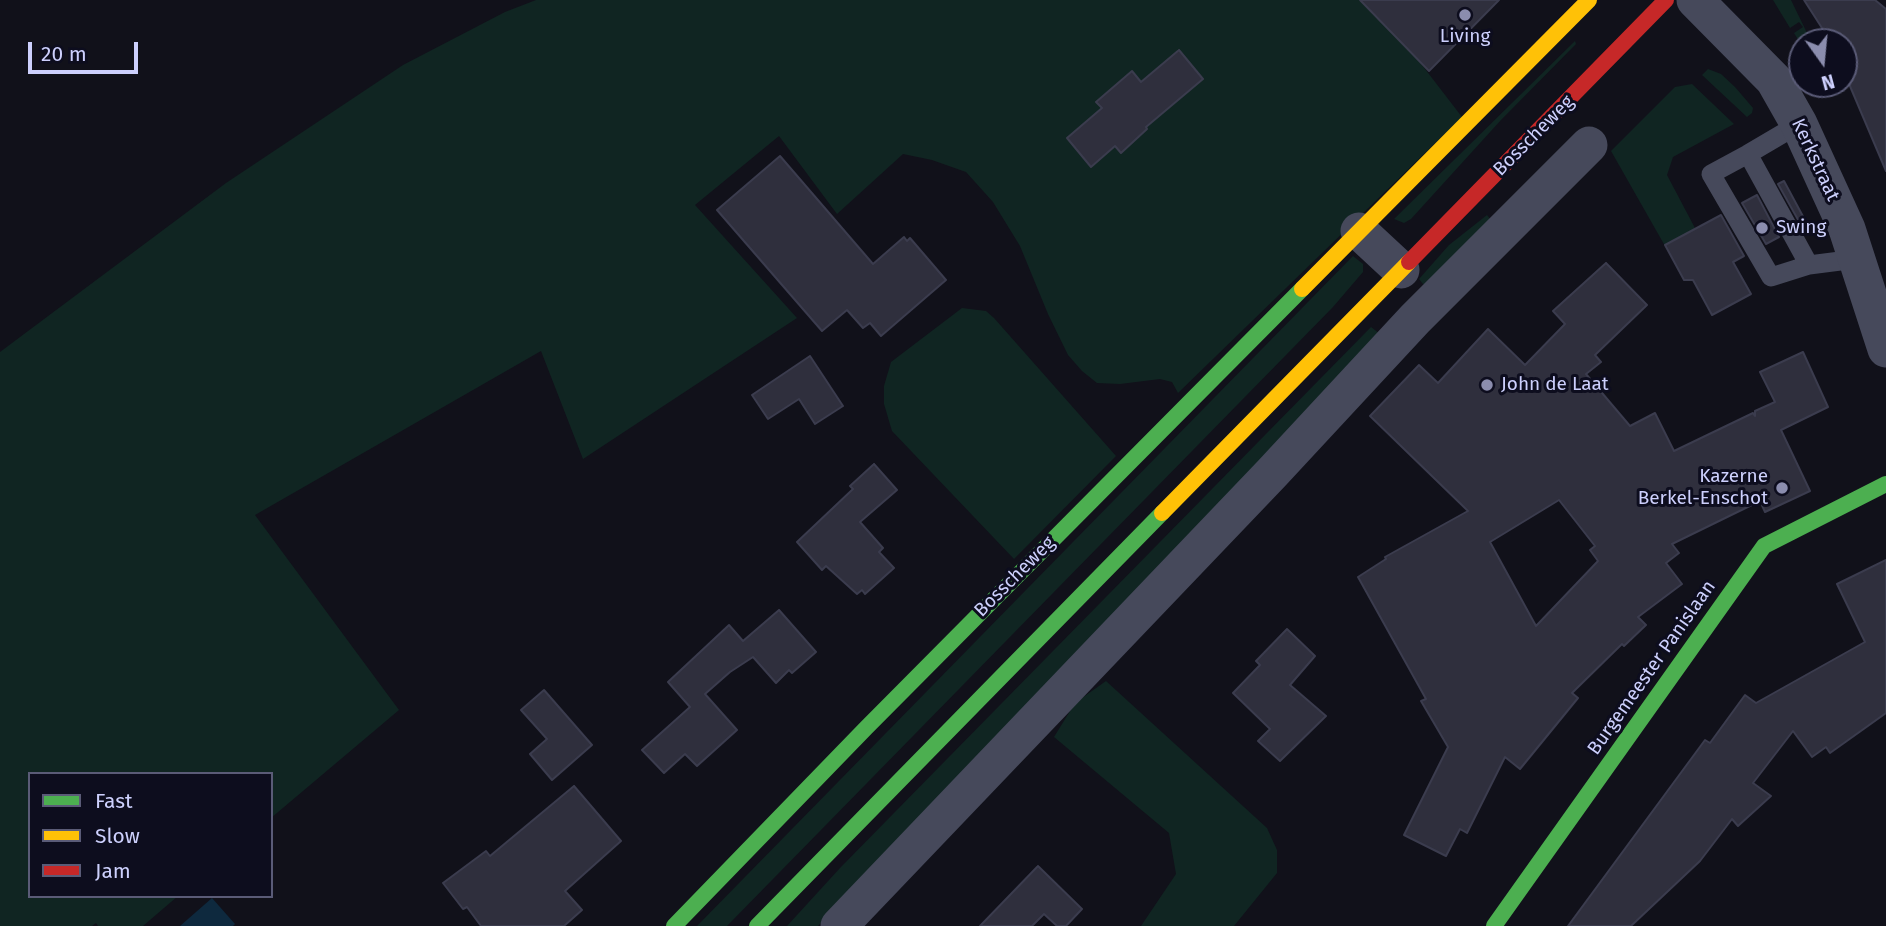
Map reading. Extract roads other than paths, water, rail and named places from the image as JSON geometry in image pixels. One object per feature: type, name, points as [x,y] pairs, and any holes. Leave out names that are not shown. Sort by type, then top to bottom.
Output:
[{"type":"street","name":"Bosscheweg","points":[[674,926],[876,718],[1589,0]]},
{"type":"street","name":"Bosscheweg","points":[[757,926],[1666,0]]},
{"type":"street","name":"Kerkstraat","points":[[1695,0],[1774,80],[1799,124],[1847,229],[1886,349]]},
{"type":"street","points":[[839,926],[1263,483],[1415,319],[1589,145]]},
{"type":"street","points":[[1359,231],[1415,319]]},
{"type":"street","name":"Burgemeester Panislaan","points":[[1494,926],[1764,546],[1886,484]]},
{"type":"lane","points":[[1799,124],[1711,174],[1771,278],[1809,265],[1856,259]]},
{"type":"lane","points":[[1748,154],[1809,265]]},
{"type":"water","points":[[212,898],[235,924],[233,926],[180,926]]},
{"type":"place","name":"Living","points":[[1465,15]]},
{"type":"place","name":"Swing","points":[[1762,228]]},
{"type":"place","name":"John de Laat","points":[[1487,385]]},
{"type":"place","name":"Kazerne Berkel-Enschot","points":[[1782,488]]}]
